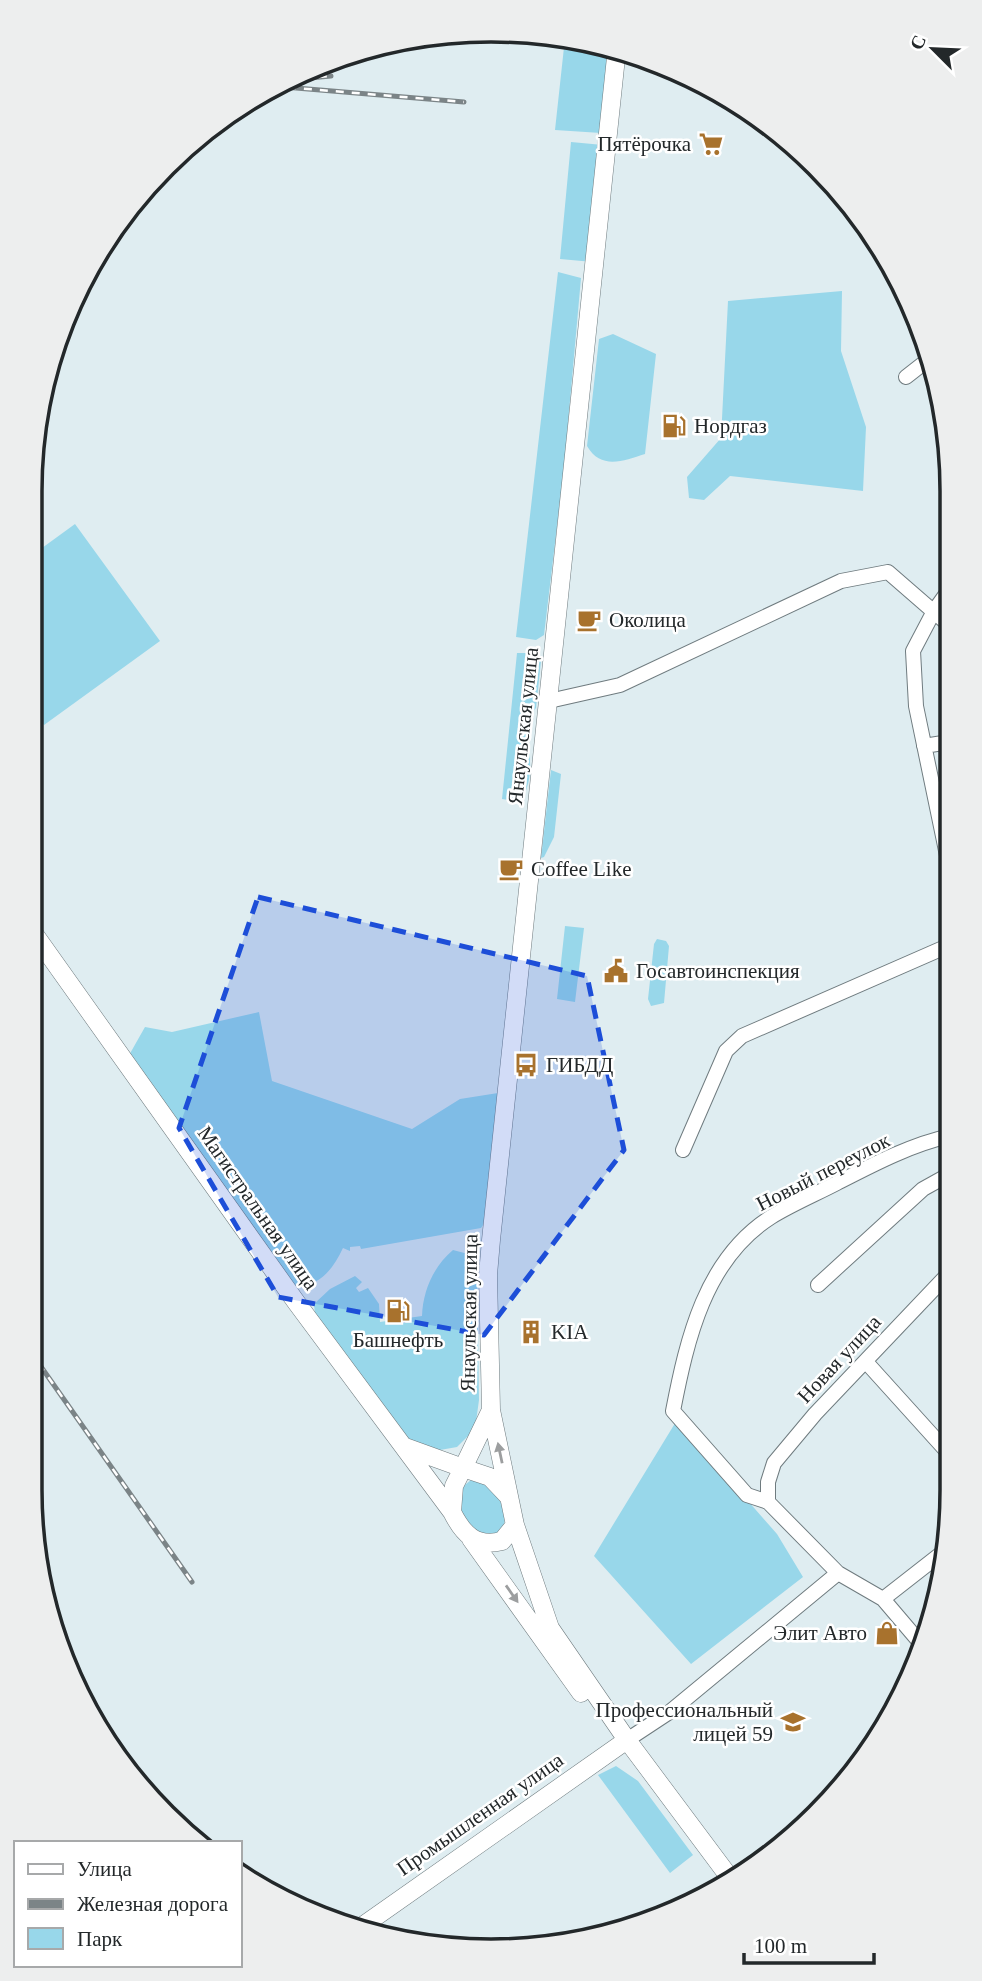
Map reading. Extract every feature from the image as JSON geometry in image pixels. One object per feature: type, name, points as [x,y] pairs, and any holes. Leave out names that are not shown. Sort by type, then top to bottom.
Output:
[{"type":"main road","name":"Янаульская улица","points":[[491,1410],[488,1275],[491,1240],[616,60]]},
{"type":"main road","name":"Магистральная улица","points":[[42,945],[296,1302],[622,1743],[717,1878]]},
{"type":"main road","points":[[452,1512],[454,1486],[491,1410]]},
{"type":"main road","name":"Магистральная улица","points":[[491,1410],[515,1525],[551,1628],[622,1743],[725,1872]]},
{"type":"main road","points":[[402,1446],[417,1454],[490,1478],[509,1497]]},
{"type":"main road","points":[[471,1539],[484,1544],[502,1541],[515,1525]]},
{"type":"main road","name":"Промышленная улица","points":[[368,1922],[622,1743]]},
{"type":"street","points":[[906,377],[922,365]]},
{"type":"street","points":[[549,701],[620,685],[823,589],[870,573],[888,572],[940,617]]},
{"type":"street","points":[[940,603],[913,651],[916,706],[940,822]]},
{"type":"street","points":[[924,746],[940,743]]},
{"type":"street","points":[[684,1150],[726,1051],[742,1036],[940,949]]},
{"type":"street","name":"Новый переулок","points":[[768,1502],[747,1495],[673,1411],[686,1345],[710,1286],[736,1246],[770,1218],[864,1169],[940,1140]]},
{"type":"street","points":[[818,1285],[923,1189],[940,1180]]},
{"type":"street","name":"Новая улица","points":[[768,1502],[768,1482],[774,1463],[815,1414],[867,1363],[940,1283]]},
{"type":"street","points":[[867,1363],[940,1444]]},
{"type":"street","points":[[768,1502],[838,1573],[883,1599],[915,1637]]},
{"type":"street","points":[[883,1599],[934,1559]]},
{"type":"street","points":[[622,1743],[671,1710],[838,1573]]},
{"type":"highlighted area","points":[[258,897],[587,976],[624,1150],[484,1335],[278,1297],[179,1128]]},
{"type":"green space","points":[[564,48],[609,58],[601,133],[555,130]]},
{"type":"green space","points":[[571,142],[603,145],[593,262],[560,259]]},
{"type":"green space","points":[[558,272],[581,278],[564,468],[544,635],[536,640],[516,637]]},
{"type":"green space","points":[[842,291],[841,351],[866,427],[863,491],[730,476],[704,500],[689,498],[687,477],[721,438],[728,301]]},
{"type":"green space","points":[[613,334],[656,354],[645,454],[613,462],[599,458],[587,446],[599,339]]},
{"type":"green space","points":[[75,524],[160,641],[44,725],[42,722],[42,548]]},
{"type":"green space","points":[[517,653],[535,653],[541,661],[536,708],[528,717],[529,781],[520,802],[502,799]]},
{"type":"green space","points":[[551,770],[561,774],[554,837],[541,858]]},
{"type":"green space","points":[[565,926],[584,928],[575,1002],[557,999]]},
{"type":"green space","points":[[657,939],[666,941],[669,946],[664,1003],[651,1006],[648,999],[654,944]]},
{"type":"green space","points":[[259,1012],[272,1081],[412,1129],[460,1099],[498,1093],[486,1221],[481,1228],[361,1249],[360,1246],[350,1247],[350,1251],[343,1248],[324,1276],[312,1284],[295,1288],[128,1057],[145,1027],[172,1032]]},
{"type":"green space","points":[[453,1250],[472,1255],[477,1261],[479,1400],[475,1429],[457,1447],[423,1450],[406,1441],[315,1314],[314,1304],[330,1289],[355,1276],[362,1282],[356,1288],[359,1292],[368,1288],[379,1304],[380,1322],[422,1316],[430,1280]]},
{"type":"green space","points":[[677,1420],[777,1534],[803,1577],[691,1664],[594,1556]]},
{"type":"green space","points":[[471,1480],[492,1489],[499,1499],[505,1520],[502,1529],[495,1535],[482,1537],[460,1514],[461,1488]]},
{"type":"green space","points":[[616,1766],[638,1781],[693,1855],[670,1873],[598,1775]]},
{"type":"railway","points":[[316,77],[331,76]]},
{"type":"railway","points":[[293,88],[464,102]]},
{"type":"railway","points":[[42,1368],[192,1582]]},
{"type":"place","name":"Пятёрочка","points":[[711,144]]},
{"type":"place","name":"Нордгаз","points":[[674,426]]},
{"type":"place","name":"Околица","points":[[589,620]]},
{"type":"place","name":"Coffee Like","points":[[511,869]]},
{"type":"place","name":"Госавтоинспекция","points":[[616,971]]},
{"type":"place","name":"ГИБДД","points":[[526,1065]]},
{"type":"place","name":"Башнефть","points":[[398,1311]]},
{"type":"place","name":"KIA","points":[[531,1332]]},
{"type":"place","name":"Элит Авто","points":[[887,1633]]},
{"type":"place","name":"Профессиональный лицей 59","points":[[793,1722]]}]
